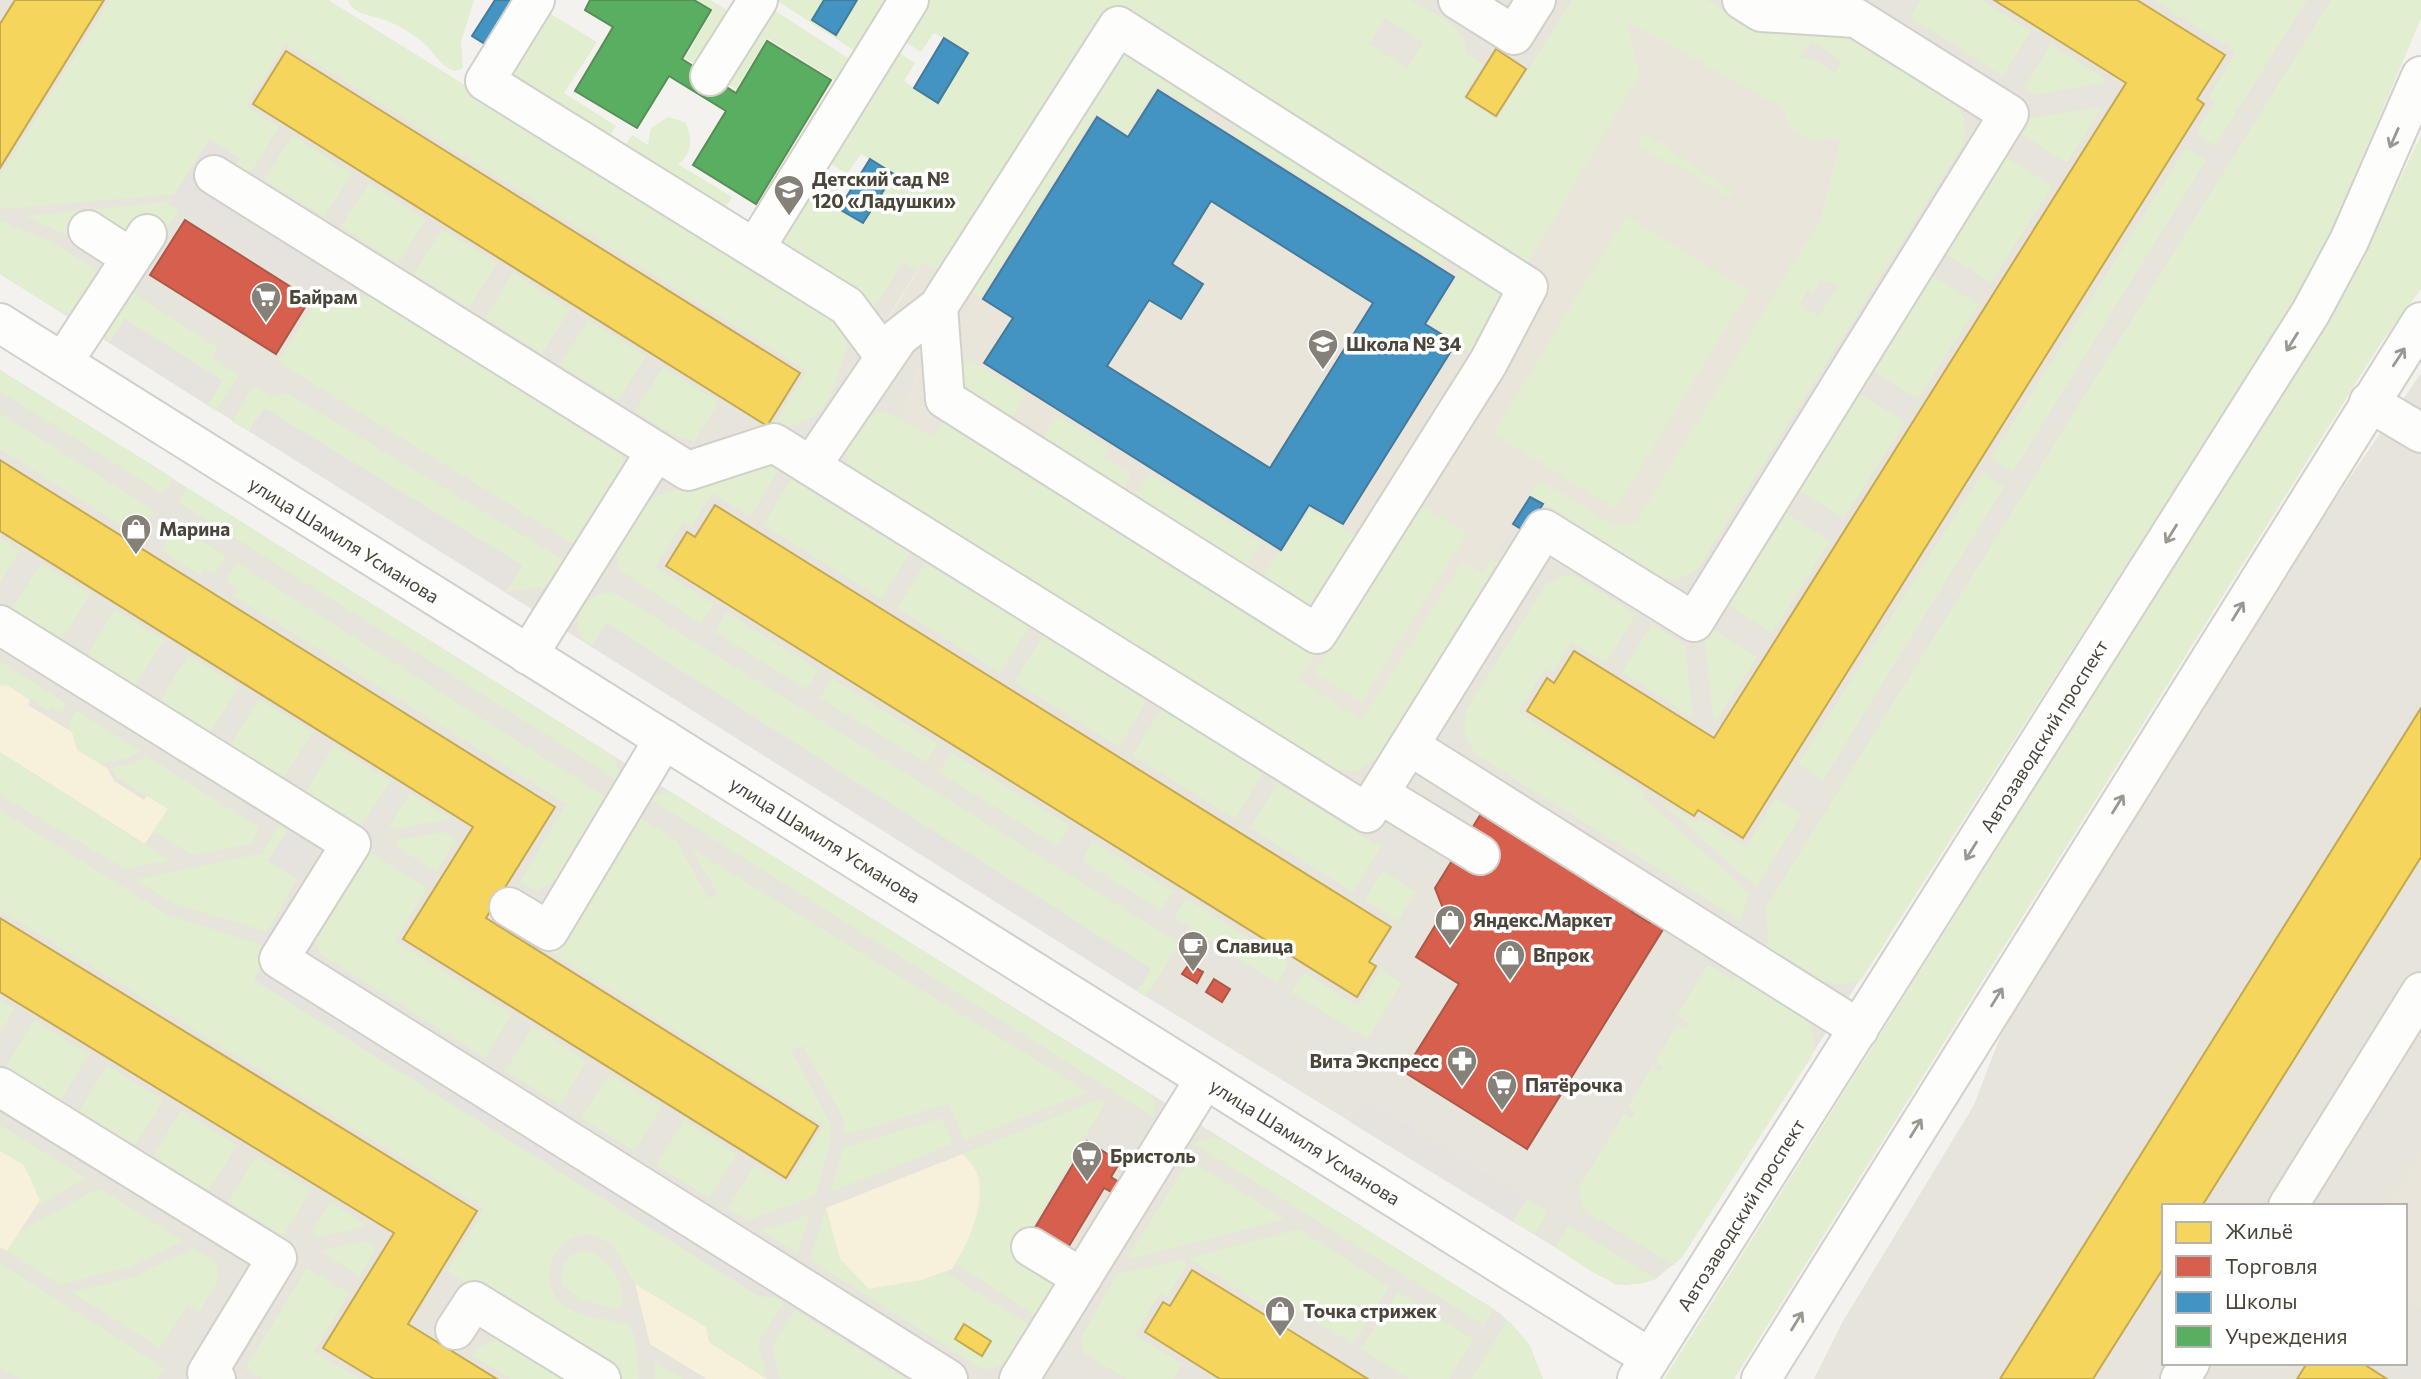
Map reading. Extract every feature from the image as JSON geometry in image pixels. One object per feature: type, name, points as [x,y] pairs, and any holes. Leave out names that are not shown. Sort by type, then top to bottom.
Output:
[{"type":"street","points":[[535,0],[485,81],[847,306],[885,357]]},
{"type":"street","points":[[755,248],[909,0]]},
{"type":"street","points":[[1458,0],[1514,35],[1536,0]]},
{"type":"street","points":[[214,174],[688,471],[774,443],[1367,813],[1544,529],[1693,622],[2009,114],[1856,18],[1761,12],[1742,0]]},
{"type":"street","points":[[710,76],[743,5]]},
{"type":"street","points":[[811,466],[899,337],[938,307],[1118,26],[1528,287],[1488,363],[1317,634],[945,399],[938,307]]},
{"type":"street","name":"Автозаводский проспект","points":[[1644,1368],[2311,312],[2349,241],[2421,76]]},
{"type":"street","points":[[63,362],[139,246],[88,230]]},
{"type":"street","points":[[1761,1379],[2421,322]]},
{"type":"street","name":"улица Шамиля Усманова","points":[[0,323],[1205,1079],[1644,1368]]},
{"type":"street","points":[[2370,402],[2421,433]]},
{"type":"street","points":[[528,655],[656,451]]},
{"type":"street","points":[[0,625],[351,844],[279,959],[948,1379]]},
{"type":"street","points":[[509,906],[549,931],[664,739]]},
{"type":"street","points":[[1410,746],[1859,1029]]},
{"type":"street","points":[[1380,794],[1480,855]]},
{"type":"street","points":[[2289,1204],[2421,992]]},
{"type":"street","points":[[1031,1375],[1082,1278],[1205,1079]]},
{"type":"street","points":[[0,1087],[278,1258],[207,1373],[216,1379]]},
{"type":"street","points":[[1031,1247],[1082,1278]]},
{"type":"street","points":[[455,1329],[474,1301],[601,1379]]},
{"type":"shaded area","points":[[0,0],[328,0],[839,318],[1083,0],[883,326],[924,352],[899,426],[1482,574],[1513,524],[1525,532],[1542,504],[1530,497],[1541,480],[1471,146],[1234,0],[2421,0],[2421,18],[2332,229],[2293,304],[1682,1257],[1656,1279],[1627,1285],[1615,1284],[1137,991],[0,274]]},
{"type":"shaded area","name":"Школа № 34","points":[[1083,0],[1471,146],[1612,12],[1840,140],[1821,218],[1636,522],[1614,526],[1541,480],[1530,496],[1543,504],[1526,532],[1513,525],[1482,574],[1462,562],[1363,720],[899,426],[924,352],[883,327]]},
{"type":"shaded area","points":[[209,139],[240,159],[234,169],[363,250],[329,304],[169,204]]},
{"type":"shaded area","points":[[125,319],[223,381],[207,405],[110,343]]},
{"type":"shaded area","points":[[0,370],[1501,1314],[1529,1344],[1543,1379],[0,1379]]},
{"type":"shaded area","points":[[2421,373],[2421,1379],[1814,1379],[1843,1321],[1974,1105],[2003,1029],[2306,542]]},
{"type":"shaded area","points":[[264,408],[522,565],[506,592],[249,431]]},
{"type":"shaded area","points":[[606,623],[1151,969],[1137,991],[592,646]]},
{"type":"shaded area","points":[[298,812],[328,830],[297,879],[268,861]]},
{"type":"shaded area","points":[[264,961],[768,1277],[777,1298],[759,1296],[254,980]]},
{"type":"shaded area","points":[[1365,1099],[1527,1199],[1513,1222],[1350,1122]]},
{"type":"shaded area","points":[[2421,1152],[2421,1309],[2407,1300],[2407,1204],[2389,1204]]},
{"type":"green space","points":[[110,0],[328,0],[839,318],[847,335],[848,345],[824,407],[802,422],[770,431],[807,371],[285,44],[246,106],[279,127],[251,172],[247,169],[243,175],[233,169],[240,159],[210,140],[176,194],[6,209],[0,206],[0,176]]},
{"type":"green space","points":[[348,0],[474,0],[461,42],[463,68],[455,71],[446,67],[411,33],[392,23],[356,11]]},
{"type":"green space","points":[[697,0],[710,0],[737,16],[700,67],[685,58],[713,10]]},
{"type":"green space","points":[[776,0],[901,0],[864,57]]},
{"type":"green space","points":[[923,0],[1411,0],[1455,27],[1465,43],[1465,52],[1483,64],[1462,98],[1497,119],[1572,0],[1708,0],[1750,28],[1854,37],[1954,101],[1961,111],[1965,137],[1964,143],[1697,570],[1676,580],[1663,578],[1531,495],[1541,480],[1614,526],[1636,522],[1821,218],[1840,141],[1832,136],[1814,139],[1799,133],[1788,126],[1783,108],[1627,21],[1640,74],[1529,261],[1523,265],[1115,12],[947,276],[923,262],[917,270],[903,262],[873,310],[780,249],[777,229],[817,167],[842,183],[830,203],[863,223],[894,174],[861,154],[847,174],[822,158],[892,48],[915,63],[904,81],[938,103],[968,54],[934,33],[921,52],[899,38]],"holes":[[[1385,18],[1423,42],[1407,68],[1369,44]],[[1811,40],[1842,61],[1835,73],[1814,59],[1799,59]],[[1819,281],[1839,284],[1819,316],[1799,304],[1808,289],[1813,292]]]},
{"type":"green space","points":[[1920,0],[1981,0],[2031,31],[2003,76],[1910,17]]},
{"type":"green space","points":[[2154,0],[2307,0],[2215,146],[2195,133],[2215,101],[2209,97],[2236,52]]},
{"type":"green space","points":[[2331,0],[2421,0],[2421,18],[2332,229],[2293,304],[1861,980],[1837,984],[1805,973],[1773,954],[1768,947],[1766,907]]},
{"type":"green space","points":[[766,5],[859,65],[752,216],[835,80],[767,38],[736,89],[724,82]]},
{"type":"green space","points":[[541,8],[597,42],[564,93],[616,126],[605,144],[512,88],[522,38]]},
{"type":"green space","points":[[2051,44],[2105,79],[2103,83],[2035,95],[2024,88]]},
{"type":"green space","points":[[1116,49],[1213,99],[1203,115],[1157,86],[1127,133],[1096,113],[980,298],[963,288]]},
{"type":"green space","points":[[2102,107],[2067,163],[2020,133],[2028,118]]},
{"type":"green space","points":[[668,117],[685,122],[689,133],[687,156],[678,164],[732,197],[720,216],[620,154],[632,135],[648,145],[651,128]]},
{"type":"green space","points":[[1244,119],[1450,249],[1440,264],[1235,135]]},
{"type":"green space","points":[[1645,133],[1733,192],[1729,197],[1676,164],[1673,167],[1637,145]]},
{"type":"green space","points":[[292,135],[352,173],[324,217],[264,180]]},
{"type":"green space","points":[[2421,135],[2421,289],[2379,346],[1734,1379],[1664,1379],[2326,324],[2364,254]]},
{"type":"green space","points":[[2186,148],[2206,160],[2013,472],[1991,458]]},
{"type":"green space","points":[[2005,156],[2052,186],[1991,283],[1944,253]]},
{"type":"green space","points":[[369,183],[426,219],[398,264],[341,227]]},
{"type":"green space","points":[[171,201],[169,204],[179,210],[162,238],[130,234],[91,210]]},
{"type":"green space","points":[[87,210],[71,237],[25,216]]},
{"type":"green space","points":[[1626,216],[1749,291],[1615,509],[1493,433]]},
{"type":"green space","points":[[0,220],[55,244],[104,274],[77,313],[62,313],[0,274]]},
{"type":"green space","points":[[442,229],[497,263],[469,308],[414,274]]},
{"type":"green space","points":[[1464,258],[1506,284],[1508,302],[1475,356],[1429,323],[1458,276],[1455,273]]},
{"type":"green space","points":[[513,273],[570,309],[542,354],[485,318]]},
{"type":"green space","points":[[1931,274],[1978,305],[1918,399],[1871,370]]},
{"type":"green space","points":[[126,289],[218,348],[212,358],[239,375],[215,411],[207,405],[222,381],[125,319],[110,343],[103,331]]},
{"type":"green space","points":[[370,296],[621,455],[624,464],[620,476],[577,546],[278,362],[312,308]]},
{"type":"green space","points":[[588,320],[646,356],[618,401],[560,365]]},
{"type":"green space","points":[[968,359],[1026,395],[1007,426],[950,390]]},
{"type":"green space","points":[[663,367],[719,402],[694,442],[672,434],[635,411]]},
{"type":"green space","points":[[0,370],[173,478],[163,494],[0,391]]},
{"type":"green space","points":[[253,386],[271,396],[287,393],[567,562],[544,587],[506,592],[522,566],[264,408],[249,431],[232,422]]},
{"type":"green space","points":[[1857,392],[1905,422],[1844,518],[1796,489]]},
{"type":"green space","points":[[885,411],[934,438],[950,414],[1317,651],[1299,680],[1362,720],[1462,562],[1482,574],[1491,559],[1502,565],[1381,755],[1358,771],[1334,770],[852,470],[845,452],[850,438],[864,420]]},
{"type":"green space","points":[[0,413],[155,511],[144,528],[134,522],[129,531],[0,449]]},
{"type":"green space","points":[[1056,415],[1109,448],[1104,457],[1132,474],[1119,496],[1038,445]]},
{"type":"green space","points":[[764,462],[778,471],[750,517],[712,493],[692,526],[683,522],[655,567],[714,604],[701,624],[619,570],[616,550],[644,505],[657,496]]},
{"type":"green space","points":[[1149,473],[1261,543],[1243,573],[1130,503]]},
{"type":"green space","points":[[1982,473],[2004,487],[1823,780],[1798,764]]},
{"type":"green space","points":[[791,479],[910,553],[881,599],[763,525]]},
{"type":"green space","points":[[187,488],[615,757],[621,782],[178,502]]},
{"type":"green space","points":[[1419,504],[1467,533],[1362,702],[1314,673]]},
{"type":"green space","points":[[1310,509],[1365,540],[1317,605],[1305,607],[1258,583],[1277,553],[1281,555]]},
{"type":"green space","points":[[1782,511],[1830,541],[1772,633],[1725,603]]},
{"type":"green space","points":[[167,519],[226,556],[215,574],[205,569],[201,576],[161,551],[167,541],[157,534]]},
{"type":"green space","points":[[0,538],[20,550],[0,583]]},
{"type":"green space","points":[[41,563],[91,594],[61,641],[11,610]]},
{"type":"green space","points":[[237,563],[612,801],[571,871],[537,891],[520,882],[566,804],[233,596],[238,589],[225,581]]},
{"type":"green space","points":[[925,563],[1029,627],[1000,673],[897,608]]},
{"type":"green space","points":[[1564,575],[1575,576],[1636,614],[1606,663],[1571,642],[1552,673],[1545,669],[1518,712],[1646,792],[1643,797],[1749,893],[1741,921],[1478,756],[1467,740],[1466,710],[1546,584]]},
{"type":"green space","points":[[609,592],[619,595],[1179,943],[1146,997],[1137,991],[1151,969],[607,624],[592,646],[579,631],[579,614],[590,599]]},
{"type":"green space","points":[[115,609],[164,640],[134,687],[86,656]]},
{"type":"green space","points":[[727,612],[819,670],[806,689],[715,632]]},
{"type":"green space","points":[[1652,624],[1685,645],[1693,718],[1622,672]]},
{"type":"green space","points":[[1709,627],[1757,657],[1714,724],[1704,637]]},
{"type":"green space","points":[[1043,636],[1147,701],[1119,747],[1014,682]]},
{"type":"green space","points":[[188,655],[239,686],[210,733],[159,702]]},
{"type":"green space","points":[[0,661],[67,704],[62,713],[52,707],[49,711],[7,685],[0,686]]},
{"type":"green space","points":[[832,678],[938,744],[926,763],[820,698]]},
{"type":"green space","points":[[259,699],[313,732],[283,779],[230,746]]},
{"type":"green space","points":[[1161,709],[1263,773],[1235,819],[1132,755]]},
{"type":"green space","points":[[76,710],[140,751],[129,758],[99,764],[77,750],[68,723]]},
{"type":"green space","points":[[334,745],[390,781],[360,828],[305,793]]},
{"type":"green space","points":[[0,752],[170,860],[125,869],[0,795]]},
{"type":"green space","points":[[951,752],[1070,826],[1057,846],[939,772]]},
{"type":"green space","points":[[146,756],[260,828],[250,844],[193,855],[153,832],[167,809],[117,778],[112,768],[133,763]]},
{"type":"green space","points":[[1278,783],[1381,847],[1353,892],[1250,828]]},
{"type":"green space","points":[[671,792],[1150,1094],[1155,1102],[1154,1117],[649,798]]},
{"type":"green space","points":[[410,793],[452,819],[393,829],[389,827]]},
{"type":"green space","points":[[1776,798],[1802,814],[1756,887],[1664,805],[1665,803],[1696,823],[1700,818],[1746,847]]},
{"type":"green space","points":[[0,810],[168,915],[265,946],[264,961],[254,980],[759,1296],[777,1298],[784,1303],[758,1343],[767,1378],[708,1341],[705,1327],[661,1303],[637,1286],[615,1250],[602,1239],[589,1235],[577,1236],[557,1250],[549,1274],[551,1286],[557,1298],[573,1311],[630,1327],[635,1336],[639,1379],[618,1379],[447,1271],[484,1209],[0,910]]},
{"type":"green space","points":[[632,813],[676,840],[708,898],[718,895],[692,849],[1088,1092],[964,1140],[949,1104],[844,1135],[843,1118],[803,1046],[791,1050],[830,1123],[830,1145],[815,1196],[749,1220],[727,1209],[755,1165],[787,1185],[824,1125],[549,951]]},
{"type":"green space","points":[[281,822],[289,827],[268,861],[297,879],[267,932],[173,903],[135,880],[262,853]]},
{"type":"green space","points":[[444,832],[456,840],[437,872],[397,847],[396,840]]},
{"type":"green space","points":[[1093,841],[1173,891],[1161,910],[1082,861]]},
{"type":"green space","points":[[369,852],[427,888],[395,941],[512,1014],[485,1058],[320,954],[317,947],[318,934]]},
{"type":"green space","points":[[1383,871],[1416,892],[1398,921],[1364,900]]},
{"type":"green space","points":[[1186,898],[1289,963],[1277,983],[1174,918]]},
{"type":"green space","points":[[1708,964],[1732,979],[1736,973],[1801,1013],[1811,1028],[1813,1049],[1812,1056],[1682,1257],[1674,1265],[1583,1210],[1578,1189],[1624,1114],[1632,1118],[1635,1112],[1628,1107],[1652,1067],[1660,1072],[1663,1067],[1655,1061],[1678,1024],[1686,1029],[1689,1024],[1677,1016]]},
{"type":"green space","points":[[1380,970],[1402,983],[1367,1039],[1291,992],[1304,972],[1358,1006]]},
{"type":"green space","points":[[0,999],[15,1008],[0,1033]]},
{"type":"green space","points":[[34,1020],[89,1054],[61,1100],[6,1066]]},
{"type":"green space","points":[[533,1026],[587,1061],[560,1105],[505,1071]]},
{"type":"green space","points":[[107,1065],[164,1100],[135,1145],[79,1111]]},
{"type":"green space","points":[[609,1074],[662,1107],[634,1151],[581,1118]]},
{"type":"green space","points":[[1099,1099],[1105,1103],[1019,1250],[1058,1278],[1035,1315],[956,1264],[969,1236],[978,1173],[963,1154]]},
{"type":"green space","points":[[181,1110],[237,1145],[209,1191],[153,1156]]},
{"type":"green space","points":[[942,1118],[953,1144],[830,1192],[843,1148]]},
{"type":"green space","points":[[684,1120],[737,1154],[709,1198],[656,1165]]},
{"type":"green space","points":[[0,1125],[86,1178],[35,1207],[40,1199],[24,1166],[0,1151]]},
{"type":"green space","points":[[1210,1137],[1221,1139],[1494,1309],[1484,1325],[1193,1143]]},
{"type":"green space","points":[[256,1156],[311,1190],[283,1236],[228,1202]]},
{"type":"green space","points":[[1189,1160],[1285,1219],[1126,1260]]},
{"type":"green space","points":[[99,1188],[183,1241],[129,1267],[60,1285],[7,1251],[20,1231]]},
{"type":"green space","points":[[1527,1199],[1548,1212],[1535,1234],[1513,1222]]},
{"type":"green space","points":[[330,1202],[364,1223],[361,1228],[319,1237],[312,1232]]},
{"type":"green space","points":[[826,1208],[840,1259],[922,1280],[945,1272],[1029,1325],[1010,1355],[998,1366],[982,1369],[810,1260]]},
{"type":"green space","points":[[811,1214],[797,1254],[762,1231]]},
{"type":"green space","points":[[1569,1225],[1656,1279],[1628,1284],[1615,1282],[1591,1271],[1555,1247]]},
{"type":"green space","points":[[1299,1229],[1389,1287],[1353,1344],[1296,1310],[1277,1314],[1188,1258]]},
{"type":"green space","points":[[365,1241],[376,1248],[360,1276],[324,1254],[323,1250]]},
{"type":"green space","points":[[194,1248],[217,1264],[218,1281],[199,1312],[188,1305],[160,1348],[71,1292],[133,1277]]},
{"type":"green space","points":[[584,1250],[599,1257],[614,1273],[623,1291],[620,1307],[615,1309],[580,1299],[562,1285],[565,1262]]},
{"type":"green space","points":[[1184,1259],[1186,1267],[1167,1297],[1160,1293],[1135,1335],[1182,1364],[1173,1379],[1126,1379],[1084,1353],[1081,1337],[1117,1274]]},
{"type":"green space","points":[[0,1263],[164,1368],[157,1379],[20,1379],[0,1367]]},
{"type":"green space","points":[[307,1268],[349,1293],[314,1351],[360,1379],[262,1379],[245,1369]]},
{"type":"green space","points":[[1398,1292],[1474,1340],[1449,1379],[1409,1379],[1361,1349]]},
{"type":"green space","points":[[795,1310],[905,1379],[780,1379],[772,1347]]},
{"type":"green space","points":[[1508,1320],[1529,1344],[1543,1379],[1471,1379]]},
{"type":"green space","points":[[500,1339],[583,1379],[511,1379],[473,1356],[479,1347]]},
{"type":"green space","points":[[655,1362],[683,1379],[655,1379]]},
{"type":"sand","points":[[7,685],[30,700],[28,705],[72,732],[77,750],[107,768],[114,781],[144,800],[147,796],[168,809],[145,844],[0,752],[0,686]]},
{"type":"sand","points":[[0,1151],[24,1165],[40,1200],[7,1251],[0,1247]]},
{"type":"sand","points":[[963,1154],[977,1173],[980,1199],[969,1237],[952,1269],[922,1280],[869,1289],[840,1259],[826,1208]]},
{"type":"sand","points":[[635,1284],[706,1327],[709,1342],[767,1379],[707,1379],[650,1344]]},
{"type":"building: Жильё","points":[[15,0],[104,0],[0,168],[0,24]]},
{"type":"building: Жильё","points":[[1994,0],[2137,0],[2225,55],[2197,99],[2204,104],[1743,838],[1698,810],[1694,816],[1527,711],[1547,678],[1554,683],[1574,651],[1714,738],[2126,83]]},
{"type":"building: Жильё","points":[[1496,49],[1526,69],[1496,116],[1466,97]]},
{"type":"building: Жильё","points":[[286,51],[800,373],[767,426],[253,104]]},
{"type":"building: Жильё","points":[[0,460],[555,807],[486,918],[818,1126],[786,1178],[403,939],[473,827],[0,531]]},
{"type":"building: Жильё","points":[[715,505],[1391,927],[1369,962],[1376,966],[1357,997],[666,566],[687,532],[695,537]]},
{"type":"building: Жильё","points":[[2421,708],[2421,857],[2203,1204],[2162,1204],[2162,1270],[2093,1379],[2000,1379]]},
{"type":"building: Жильё","points":[[0,918],[477,1211],[408,1324],[497,1379],[374,1379],[323,1348],[394,1233],[0,992]]},
{"type":"building: Жильё","points":[[1192,1270],[1368,1379],[1220,1379],[1145,1332],[1163,1302],[1170,1306]]},
{"type":"building: Жильё","points":[[964,1324],[991,1341],[982,1356],[955,1339]]},
{"type":"building: Жильё","points":[[2306,1365],[2365,1365],[2387,1379],[2297,1379]]},
{"type":"building: Торговля","points":[[185,220],[310,299],[276,354],[150,275]]},
{"type":"building: Торговля","points":[[1484,809],[1637,904],[1632,912],[1650,923],[1655,915],[1667,923],[1527,1149],[1404,1072],[1459,984],[1416,957],[1444,911],[1435,888]]},
{"type":"building: Торговля","name":"Славица","points":[[1189,964],[1203,972],[1197,983],[1182,974]]},
{"type":"building: Торговля","points":[[1214,979],[1230,989],[1222,1002],[1206,992]]},
{"type":"building: Торговля","points":[[1087,1141],[1120,1162],[1111,1177],[1119,1182],[1113,1193],[1104,1188],[1066,1251],[1033,1231]]},
{"type":"building: Школы","points":[[495,0],[512,0],[485,44],[472,36]]},
{"type":"building: Школы","points":[[824,0],[857,0],[836,35],[812,20]]},
{"type":"building: Школы","points":[[944,38],[968,53],[938,103],[914,88]]},
{"type":"building: Школы","points":[[1158,90],[1454,277],[1425,324],[1456,343],[1343,524],[1309,505],[1281,550],[984,363],[1013,318],[983,299],[1097,117],[1128,137]],"holes":[[[1211,201],[1373,303],[1270,468],[1107,366],[1149,300],[1181,319],[1203,284],[1172,264]]]},
{"type":"building: Школы","points":[[870,159],[894,174],[863,223],[839,209]]},
{"type":"building: Школы","points":[[1530,497],[1543,504],[1526,532],[1513,524]]},
{"type":"building: Учреждения","points":[[590,0],[694,0],[711,10],[682,59],[736,93],[767,41],[831,80],[756,204],[693,165],[726,111],[669,76],[637,128],[575,91],[613,27],[585,10]]},
{"type":"place","name":"Детский сад № 120 «Ладушки»","points":[[789,217]]},
{"type":"place","name":"Байрам","points":[[266,324]]},
{"type":"place","name":"Школа № 34","points":[[1323,371]]},
{"type":"place","name":"Марина","points":[[136,556]]},
{"type":"place","name":"Яндекс.Маркет","points":[[1450,947]]},
{"type":"place","name":"Славица","points":[[1193,973]]},
{"type":"place","name":"Впрок","points":[[1510,982]]},
{"type":"place","name":"Вита Экспресс","points":[[1462,1088]]},
{"type":"place","name":"Пятёрочка","points":[[1502,1112]]},
{"type":"place","name":"Бристоль","points":[[1087,1183]]},
{"type":"place","name":"Точка стрижек","points":[[1280,1338]]}]
